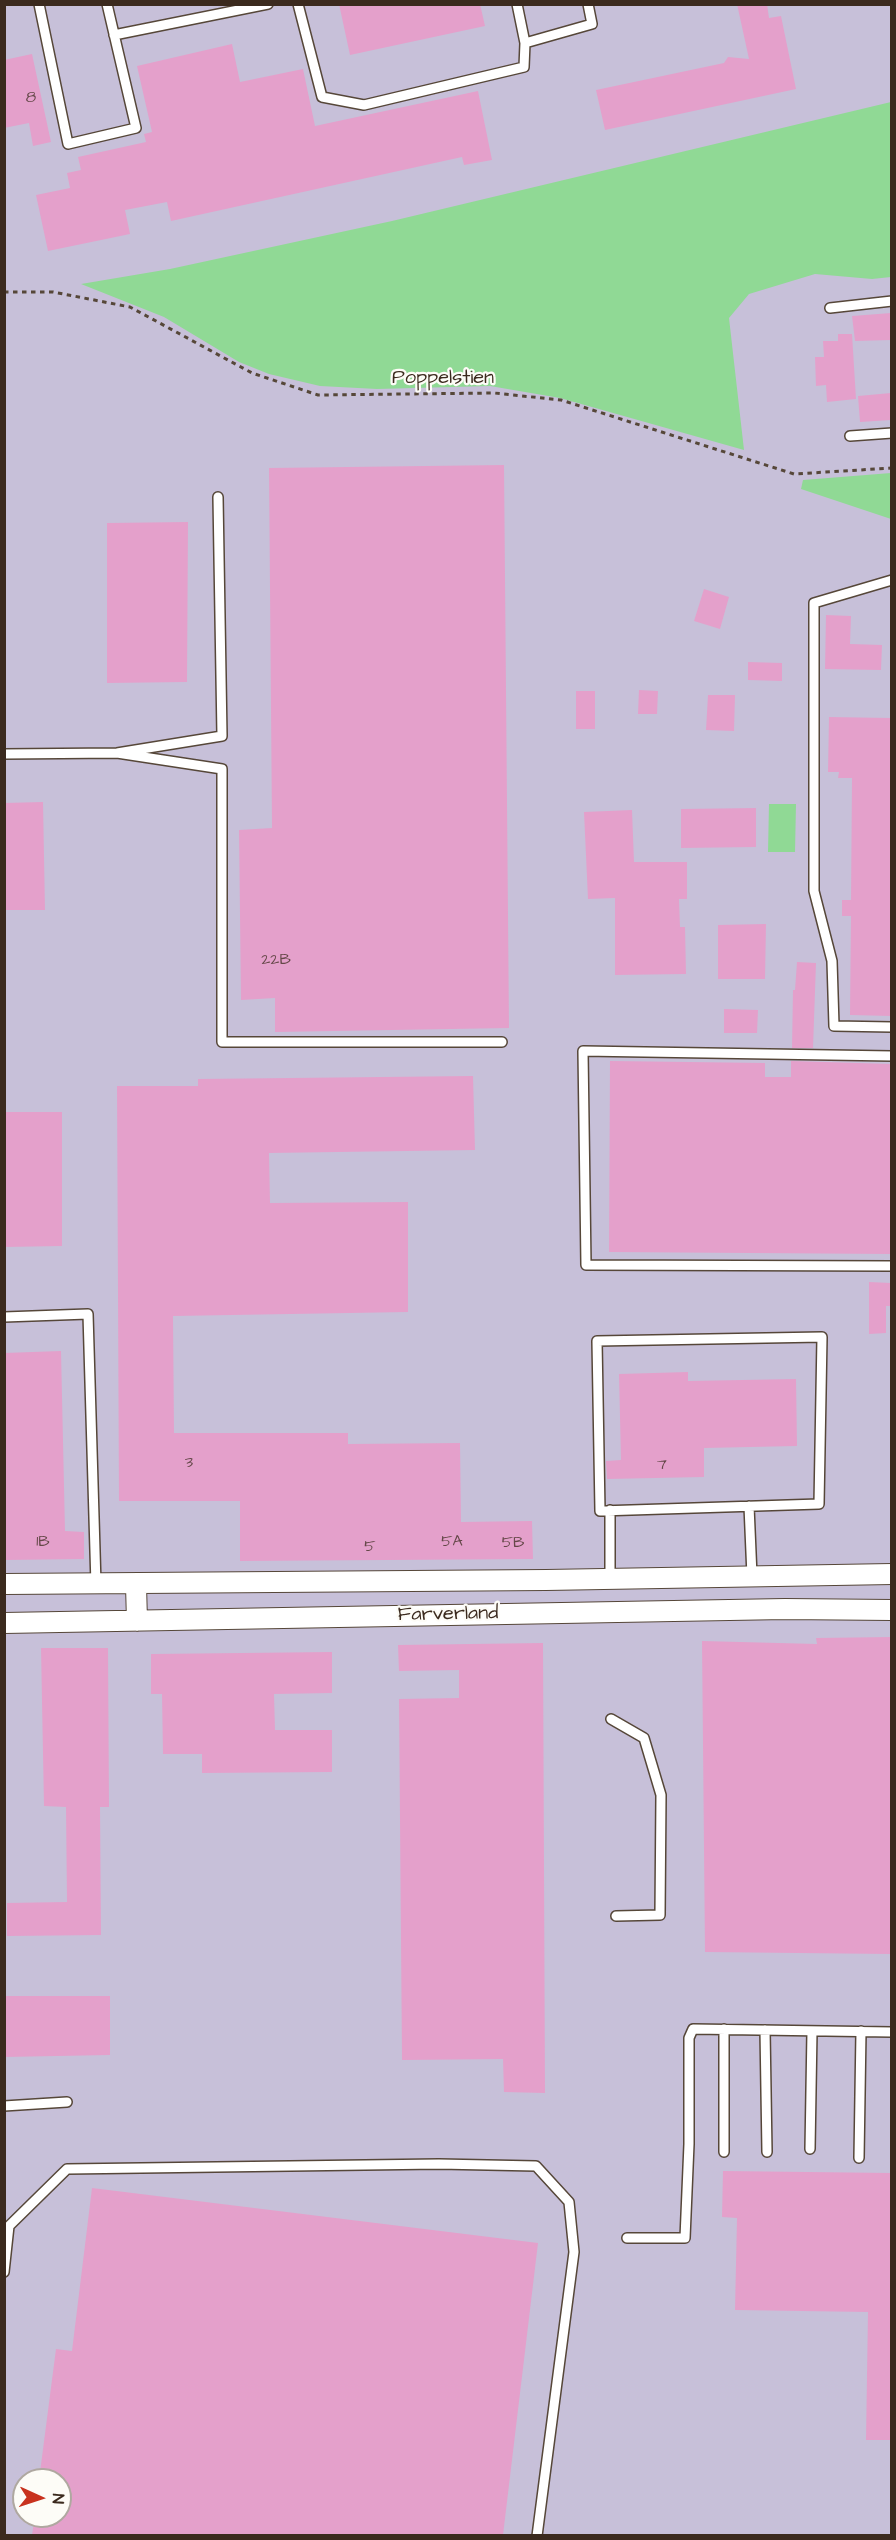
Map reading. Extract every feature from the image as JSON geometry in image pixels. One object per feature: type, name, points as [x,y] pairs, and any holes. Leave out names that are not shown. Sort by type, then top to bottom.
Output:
[{"type":"street","name":"Farverland","points":[[4,1584],[136,1585],[891,1574]]},
{"type":"street","points":[[610,1579],[611,1612]]},
{"type":"street","points":[[546,1580],[546,1614]]},
{"type":"street","points":[[383,1582],[383,1616]]},
{"type":"street","points":[[136,1585],[137,1620]]},
{"type":"street","name":"Farverland","points":[[4,1623],[611,1612],[891,1610]]},
{"type":"lane","points":[[39,4],[68,144],[136,128],[107,4]]},
{"type":"lane","points":[[114,35],[268,4]]},
{"type":"lane","points":[[298,4],[322,97],[364,105],[524,68],[525,43],[516,4]]},
{"type":"lane","points":[[525,43],[592,24],[588,4]]},
{"type":"lane","points":[[830,308],[891,301]]},
{"type":"lane","points":[[850,436],[891,433]]},
{"type":"lane","points":[[4,754],[117,753],[222,736],[218,497]]},
{"type":"lane","points":[[891,580],[813,603],[814,891],[832,961],[834,1026],[891,1027]]},
{"type":"lane","points":[[117,753],[222,769],[222,1042],[502,1042]]},
{"type":"lane","points":[[891,1056],[583,1051],[586,1265],[891,1266]]},
{"type":"lane","points":[[4,1317],[88,1314],[96,1585]]},
{"type":"lane","points":[[822,1337],[819,1504],[610,1510],[600,1511],[597,1341],[822,1337]]},
{"type":"lane","points":[[749,1506],[752,1576]]},
{"type":"lane","points":[[610,1510],[610,1579]]},
{"type":"lane","points":[[611,1719],[644,1738],[661,1795],[660,1915],[616,1916]]},
{"type":"lane","points":[[627,2238],[685,2238],[689,2144],[689,2038],[693,2029],[891,2032]]},
{"type":"lane","points":[[724,2029],[724,2152]]},
{"type":"lane","points":[[765,2030],[767,2152]]},
{"type":"lane","points":[[810,2149],[812,2031]]},
{"type":"lane","points":[[859,2158],[861,2031]]},
{"type":"lane","points":[[4,2106],[67,2102]]},
{"type":"lane","points":[[4,2272],[9,2226],[68,2169],[439,2164],[536,2166],[568,2202],[574,2252],[537,2535]]},
{"type":"path","name":"Poppelstien","points":[[4,292],[53,292],[130,307],[252,373],[318,395],[494,393],[561,400],[794,474],[891,468]]},
{"type":"shaded area","points":[[5,5],[891,5],[891,2535],[5,2536]]},
{"type":"green space","points":[[891,102],[891,277],[872,279],[815,274],[749,294],[729,318],[744,450],[560,398],[490,386],[377,389],[320,386],[269,374],[239,362],[164,317],[81,284],[170,269],[392,221]]},
{"type":"green space","points":[[891,473],[891,519],[801,489],[803,480]]},
{"type":"green space","points":[[769,804],[796,804],[795,852],[768,852]]},
{"type":"building","points":[[339,4],[480,4],[485,26],[350,55]]},
{"type":"building","points":[[737,4],[767,4],[769,18],[781,16],[796,89],[605,130],[596,90],[724,63],[728,57],[749,59]]},
{"type":"building","points":[[232,44],[240,82],[303,69],[315,126],[478,91],[492,160],[464,165],[462,157],[171,221],[167,202],[125,210],[130,234],[48,251],[36,195],[70,188],[67,173],[81,170],[78,157],[146,142],[144,134],[152,132],[137,66]]},
{"type":"building","points":[[32,54],[51,142],[33,146],[29,123],[4,128],[4,60]]},
{"type":"building","points":[[891,313],[891,340],[855,341],[852,316]]},
{"type":"building","points":[[838,334],[852,334],[856,399],[827,402],[826,385],[816,386],[815,357],[824,357],[823,341],[838,341]]},
{"type":"building","points":[[891,393],[891,420],[860,422],[858,396]]},
{"type":"building","points":[[504,465],[509,1028],[275,1032],[275,998],[241,1000],[239,830],[272,828],[269,468]]},
{"type":"building","points":[[188,522],[187,682],[107,683],[107,523]]},
{"type":"building","points":[[704,589],[729,597],[720,629],[694,621]]},
{"type":"building","points":[[826,615],[851,616],[850,644],[882,645],[881,670],[825,669]]},
{"type":"building","points":[[748,662],[782,663],[782,681],[748,680]]},
{"type":"building","points":[[639,690],[658,691],[657,714],[638,714]]},
{"type":"building","points":[[576,691],[595,691],[595,729],[576,729]]},
{"type":"building","points":[[708,695],[735,695],[734,731],[706,730]]},
{"type":"building","points":[[829,717],[891,718],[891,1016],[850,1015],[851,916],[842,916],[842,900],[851,900],[852,778],[838,778],[839,772],[828,772]]},
{"type":"building","points":[[43,802],[45,910],[4,910],[4,803]]},
{"type":"building","points":[[756,808],[756,847],[681,848],[681,809]]},
{"type":"building","points":[[632,810],[634,862],[687,862],[687,899],[679,899],[680,927],[685,927],[686,974],[615,975],[615,898],[588,899],[584,812]]},
{"type":"building","points":[[766,924],[765,979],[718,979],[718,925]]},
{"type":"building","points":[[797,962],[816,963],[813,1048],[792,1048],[793,990],[795,990]]},
{"type":"building","points":[[724,1009],[758,1010],[757,1033],[724,1033]]},
{"type":"building","points":[[610,1061],[765,1063],[765,1077],[791,1077],[791,1061],[891,1064],[891,1254],[609,1252]]},
{"type":"building","points":[[473,1076],[475,1150],[269,1153],[270,1203],[408,1202],[408,1312],[173,1316],[174,1433],[348,1433],[348,1444],[460,1443],[461,1522],[532,1521],[533,1559],[240,1561],[240,1501],[119,1501],[117,1086],[198,1086],[198,1079]]},
{"type":"building","points":[[4,1112],[62,1112],[62,1246],[4,1247]]},
{"type":"building","points":[[869,1282],[891,1283],[891,1306],[886,1306],[886,1333],[869,1334]]},
{"type":"building","points":[[61,1351],[65,1531],[84,1532],[84,1559],[4,1560],[4,1353]]},
{"type":"building","points":[[688,1372],[688,1381],[796,1379],[797,1446],[704,1448],[704,1477],[607,1479],[606,1461],[621,1460],[619,1374]]},
{"type":"building","points":[[891,1637],[891,1954],[705,1952],[702,1641],[817,1644],[816,1638]]},
{"type":"building","points":[[543,1643],[545,2093],[504,2092],[503,2059],[402,2060],[399,1699],[459,1698],[459,1670],[399,1671],[398,1645]]},
{"type":"building","points":[[41,1648],[108,1648],[109,1807],[100,1807],[101,1935],[7,1936],[7,1903],[67,1902],[66,1807],[44,1806]]},
{"type":"building","points":[[332,1652],[332,1693],[274,1694],[275,1730],[332,1730],[332,1772],[202,1773],[202,1754],[163,1754],[162,1694],[151,1694],[151,1654]]},
{"type":"building","points":[[4,1996],[110,1996],[110,2055],[4,2057]]},
{"type":"building","points":[[723,2171],[891,2173],[891,2440],[866,2440],[868,2312],[735,2310],[737,2218],[722,2217]]},
{"type":"building","points":[[92,2188],[538,2243],[503,2535],[32,2535],[33,2528],[72,2528],[72,2468],[41,2468],[56,2349],[72,2351]]}]
